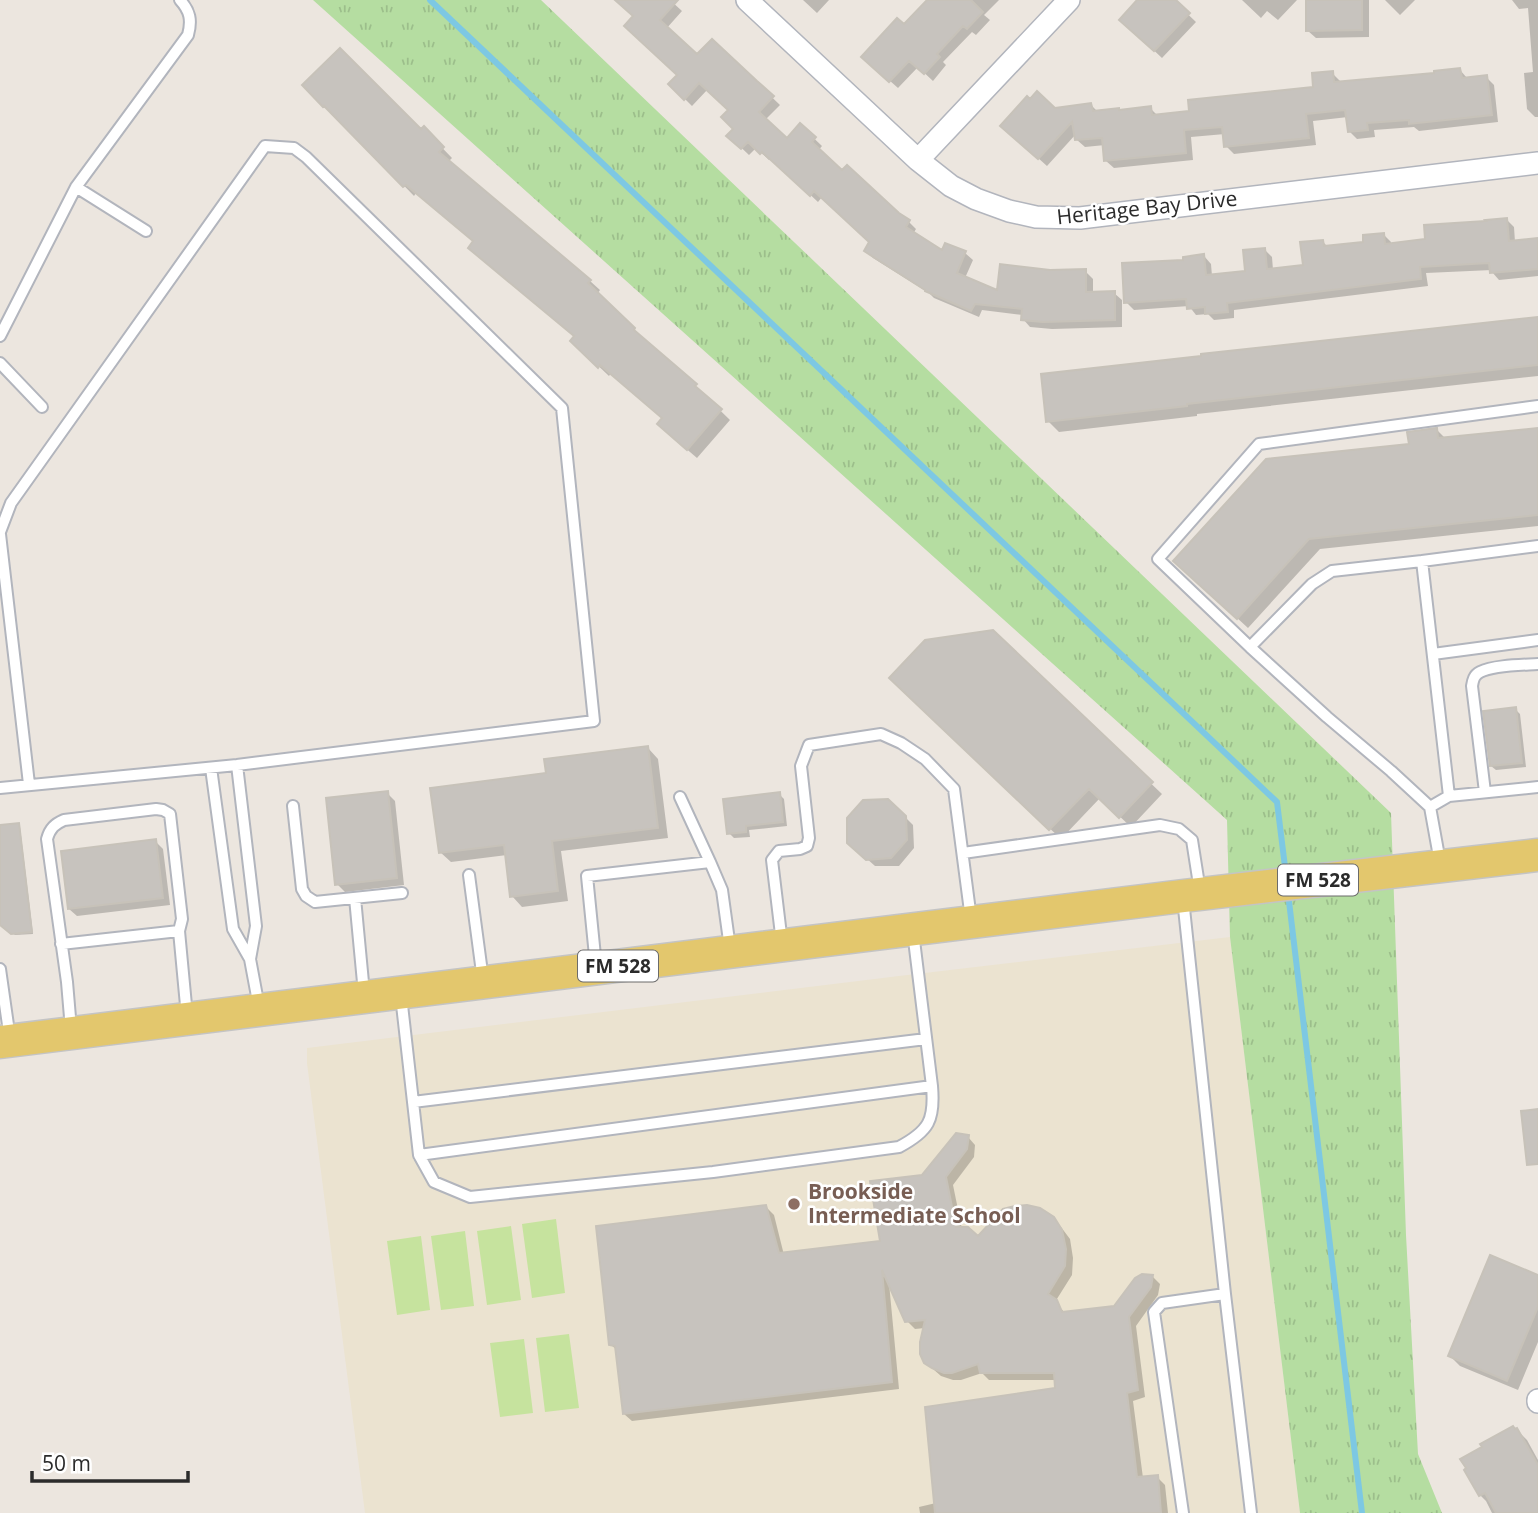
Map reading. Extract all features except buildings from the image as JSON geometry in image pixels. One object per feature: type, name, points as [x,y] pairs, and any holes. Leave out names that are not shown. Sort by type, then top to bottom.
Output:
[{"type":"main road","name":"FM 528","points":[[5,1042],[1192,895],[1538,855]]},
{"type":"street","name":"Heritage Bay Drive","points":[[747,0],[918,160],[951,186],[976,200],[1035,217],[1080,218],[1538,163]]},
{"type":"street","points":[[918,160],[1069,0]]},
{"type":"lane","points":[[0,336],[76,187],[188,35],[189,11],[180,0]]},
{"type":"lane","points":[[0,788],[211,768],[594,721],[562,408],[294,148],[265,146],[11,503],[0,533],[29,784]]},
{"type":"lane","points":[[76,187],[146,231]]},
{"type":"lane","points":[[0,363],[42,407]]},
{"type":"lane","points":[[1440,865],[1430,807],[1250,647],[1158,559],[1259,444],[1538,406]]},
{"type":"lane","points":[[1250,647],[1312,584],[1332,571],[1538,546]]},
{"type":"lane","points":[[1422,561],[1449,796]]},
{"type":"lane","points":[[1433,654],[1538,640]]},
{"type":"lane","points":[[1486,792],[1472,686],[1474,677],[1481,671],[1495,668],[1538,664]]},
{"type":"lane","points":[[782,946],[772,860],[779,851],[807,846],[809,838],[801,766],[809,745],[881,734],[925,759],[954,789],[972,922]]},
{"type":"lane","points":[[237,765],[256,926],[250,960]]},
{"type":"lane","points":[[211,768],[233,929],[250,960],[259,1010]]},
{"type":"lane","points":[[1430,807],[1449,796],[1538,787]]},
{"type":"lane","points":[[681,797],[722,890],[730,952]]},
{"type":"lane","points":[[293,806],[302,889],[306,896],[315,902],[402,893]]},
{"type":"lane","points":[[218,811],[242,808]]},
{"type":"lane","points":[[71,1033],[48,833],[54,824],[65,820],[156,809],[170,814],[188,1019]]},
{"type":"lane","points":[[963,853],[1160,825],[1179,829],[1192,840],[1192,895],[1225,1294],[1251,1513]]},
{"type":"lane","points":[[596,969],[587,876],[710,862]]},
{"type":"lane","points":[[468,875],[483,983]]},
{"type":"lane","points":[[355,898],[365,997]]},
{"type":"lane","points":[[400,993],[419,1155],[434,1182],[470,1197],[713,1172],[898,1147],[915,1138],[931,1120],[934,1104],[913,930]]},
{"type":"lane","points":[[61,944],[179,932]]},
{"type":"lane","points":[[0,970],[5,1042]]},
{"type":"lane","points":[[413,1102],[926,1039]]},
{"type":"lane","points":[[419,1155],[932,1086]]},
{"type":"lane","points":[[1183,1513],[1154,1312],[1162,1303],[1225,1294]]},
{"type":"shaded area","name":"Brookside Intermediate School","points":[[1230,937],[1300,1513],[365,1513],[307,1048]]},
{"type":"green space","points":[[313,0],[541,0],[1391,813],[1406,1235],[1418,1454],[1442,1513],[1300,1513],[1230,937],[1227,820]]},
{"type":"green space","points":[[556,1219],[565,1293],[532,1298],[522,1224]]},
{"type":"green space","points":[[511,1226],[521,1300],[487,1305],[477,1231]]},
{"type":"green space","points":[[465,1231],[474,1306],[441,1310],[431,1236]]},
{"type":"green space","points":[[421,1236],[430,1310],[397,1315],[387,1241]]},
{"type":"green space","points":[[569,1334],[579,1408],[545,1412],[536,1338]]},
{"type":"green space","points":[[524,1339],[533,1413],[500,1417],[490,1343]]},
{"type":"waterway","points":[[430,0],[1277,802],[1286,875]]},
{"type":"waterway","points":[[1288,893],[1362,1513]]},
{"type":"place","name":"Brookside Intermediate School","points":[[794,1204]]}]
